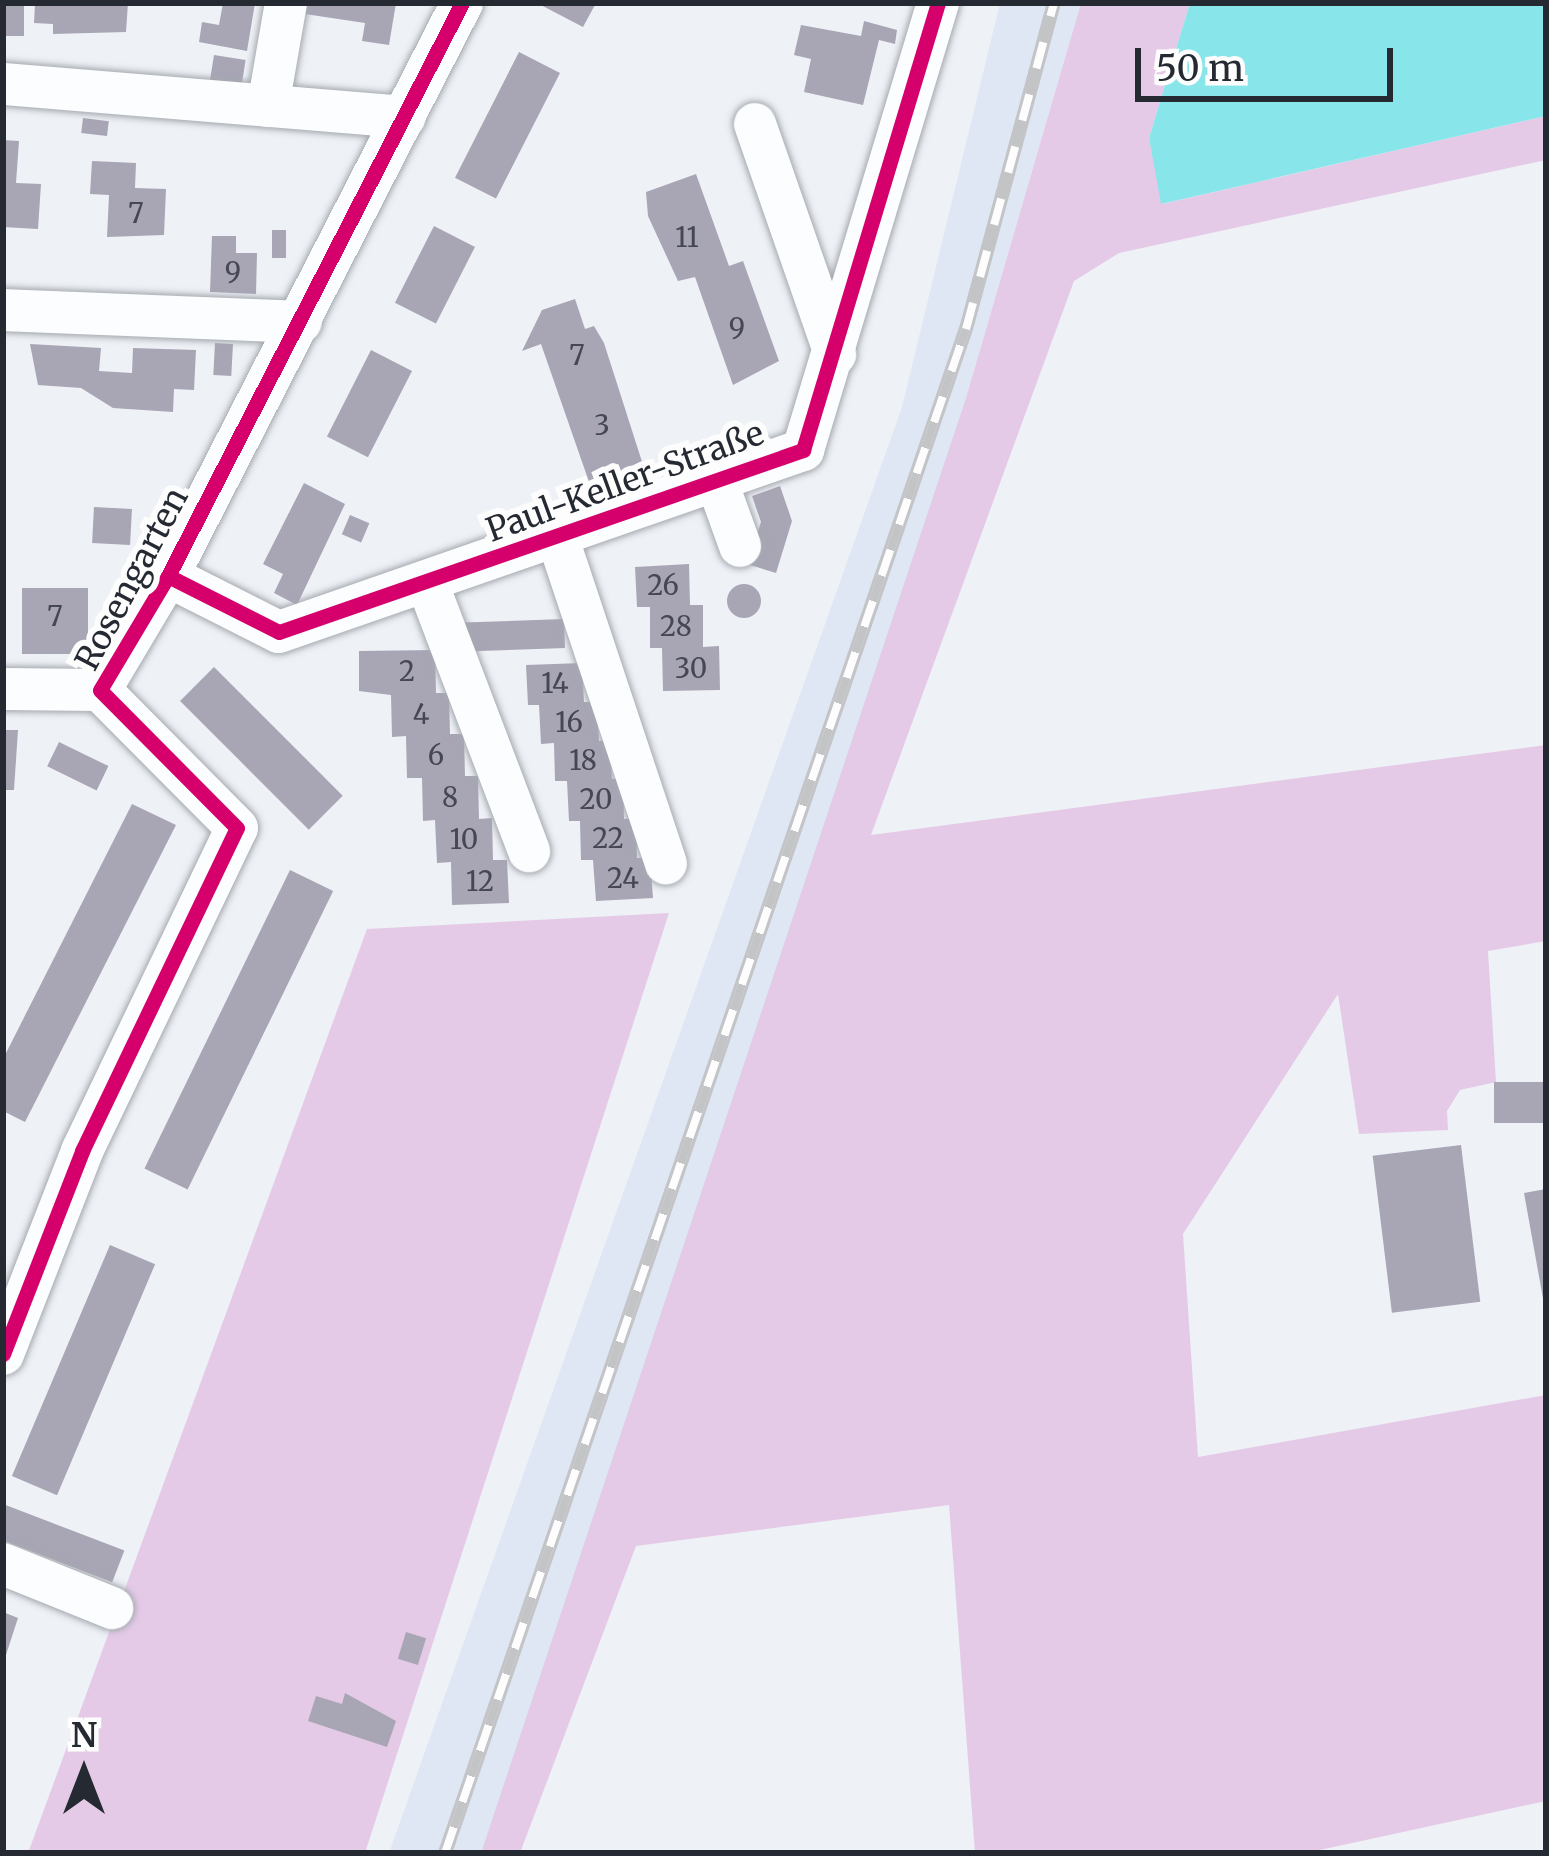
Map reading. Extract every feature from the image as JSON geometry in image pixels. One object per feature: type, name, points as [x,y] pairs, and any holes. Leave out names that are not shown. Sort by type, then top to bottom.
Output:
[{"type":"street","points":[[268,106],[286,3]]},
{"type":"street","name":"Rosengarten","points":[[3,1354],[82,1151],[237,828],[100,690],[169,576],[462,3]]},
{"type":"street","name":"Paul-Keller-Straße","points":[[169,576],[279,632],[428,585],[803,450],[938,3]]},
{"type":"street","points":[[3,84],[405,117]]},
{"type":"street","points":[[755,124],[835,354]]},
{"type":"street","points":[[3,310],[301,322]]},
{"type":"street","points":[[717,482],[740,546]]},
{"type":"street","name":"Paul-Keller-Straße","points":[[558,539],[666,863]]},
{"type":"street","points":[[428,585],[529,850]]},
{"type":"street","points":[[3,688],[100,690]]},
{"type":"street","points":[[3,1564],[112,1608]]},
{"type":"shaded area","points":[[1000,3],[1081,3],[966,398],[702,1209],[481,1853],[389,1853],[902,407]]},
{"type":"shaded area","points":[[1081,3],[1190,3],[1149,138],[1162,204],[1546,116],[1546,160],[1119,253],[1074,281],[871,835],[1546,745],[1546,941],[1488,951],[1496,1082],[1460,1090],[1447,1111],[1448,1130],[1359,1134],[1338,994],[1183,1234],[1198,1457],[1546,1395],[1546,1801],[1306,1853],[975,1853],[949,1505],[636,1546],[520,1853],[481,1853],[966,398]]},
{"type":"shaded area","points":[[669,913],[365,1853],[28,1853],[367,929]]},
{"type":"water","points":[[1190,3],[1546,3],[1546,116],[1161,204],[1149,138]]},
{"type":"building","points":[[3,3],[24,3],[24,36],[3,36]]},
{"type":"building","points":[[35,3],[128,3],[126,32],[53,34],[53,24],[34,23]]},
{"type":"building","points":[[223,3],[255,3],[247,51],[199,42],[202,22],[219,25]]},
{"type":"building","points":[[307,3],[396,3],[389,45],[362,41],[365,23],[305,14]]},
{"type":"building","points":[[537,3],[596,3],[583,27]]},
{"type":"building","points":[[864,21],[897,30],[895,44],[879,40],[863,105],[804,92],[811,59],[794,55],[801,25],[861,36]]},
{"type":"building","points":[[519,52],[560,73],[496,199],[455,178]]},
{"type":"building","points":[[214,55],[246,60],[240,95],[209,90]]},
{"type":"building","points":[[83,118],[109,121],[107,136],[81,133]]},
{"type":"building","points":[[3,140],[19,141],[16,183],[41,184],[38,229],[3,227]]},
{"type":"building","points":[[92,161],[136,163],[135,188],[166,189],[164,235],[107,237],[109,195],[90,194]]},
{"type":"building","points":[[696,174],[729,266],[743,261],[779,361],[733,385],[695,277],[678,281],[648,216],[646,192]]},
{"type":"building","points":[[434,226],[475,247],[436,324],[395,303]]},
{"type":"building","points":[[272,230],[286,230],[286,258],[272,258]]},
{"type":"building","points":[[212,236],[236,236],[236,253],[257,253],[256,294],[210,292]]},
{"type":"building","points":[[575,299],[585,329],[594,326],[604,343],[644,468],[628,474],[633,489],[596,502],[541,344],[522,351],[542,310]]},
{"type":"building","points":[[215,343],[233,344],[231,376],[213,375]]},
{"type":"building","points":[[30,344],[101,348],[99,371],[132,373],[133,348],[196,350],[194,390],[174,389],[173,412],[113,408],[81,388],[38,385]]},
{"type":"building","points":[[371,350],[412,371],[368,457],[327,436]]},
{"type":"building","points":[[304,483],[345,504],[297,605],[274,593],[283,574],[263,564]]},
{"type":"building","points":[[780,486],[792,521],[776,573],[747,564],[761,522],[752,496]]},
{"type":"building","points":[[94,507],[132,509],[130,545],[92,543]]},
{"type":"building","points":[[350,515],[369,523],[361,543],[342,534]]},
{"type":"building","points":[[689,564],[690,605],[703,605],[703,647],[719,646],[720,690],[663,691],[662,648],[650,648],[650,607],[637,607],[635,567]]},
{"type":"building","points":[[744,584],[756,589],[761,601],[756,613],[744,618],[732,613],[727,601],[732,589]]},
{"type":"building","points":[[22,588],[88,588],[88,654],[22,654]]},
{"type":"building","points":[[564,619],[565,648],[449,652],[448,623]]},
{"type":"building","points":[[435,650],[436,693],[449,693],[450,734],[464,734],[465,776],[478,776],[479,819],[492,818],[493,860],[507,860],[509,903],[452,905],[451,862],[437,863],[435,820],[423,821],[422,778],[407,778],[406,736],[392,737],[391,695],[359,691],[359,651]]},
{"type":"building","points":[[582,663],[584,702],[597,702],[599,741],[610,740],[612,779],[623,779],[624,819],[636,818],[637,858],[650,858],[653,898],[596,901],[593,860],[581,860],[580,821],[569,821],[567,781],[555,781],[554,743],[541,744],[539,705],[528,705],[526,665]]},
{"type":"building","points":[[214,667],[343,796],[309,830],[180,701]]},
{"type":"building","points":[[3,730],[18,730],[14,790],[3,790]]},
{"type":"building","points":[[59,742],[108,766],[97,790],[47,766]]},
{"type":"building","points":[[132,804],[176,825],[25,1122],[3,1111],[3,1059]]},
{"type":"building","points":[[290,870],[333,891],[188,1189],[144,1168]]},
{"type":"building","points":[[1494,1082],[1546,1082],[1546,1123],[1494,1123]]},
{"type":"building","points":[[1461,1145],[1480,1302],[1392,1313],[1373,1156]]},
{"type":"building","points":[[1546,1189],[1546,1304],[1544,1304],[1524,1193]]},
{"type":"building","points":[[110,1245],[155,1264],[57,1495],[12,1476]]},
{"type":"building","points":[[3,1504],[124,1551],[112,1582],[3,1540]]},
{"type":"building","points":[[3,1612],[18,1618],[4,1661],[3,1661]]},
{"type":"building","points":[[406,1632],[426,1638],[418,1665],[398,1659]]},
{"type":"building","points":[[345,1693],[396,1721],[387,1747],[308,1721],[316,1696],[342,1704]]},
{"type":"railway","points":[[445,1853],[966,329],[1054,3]]},
{"type":"cycle path","points":[[3,1354],[82,1151],[237,828],[100,690],[168,576],[462,3]]},
{"type":"cycle path","points":[[168,576],[279,632],[803,450],[938,3]]}]
